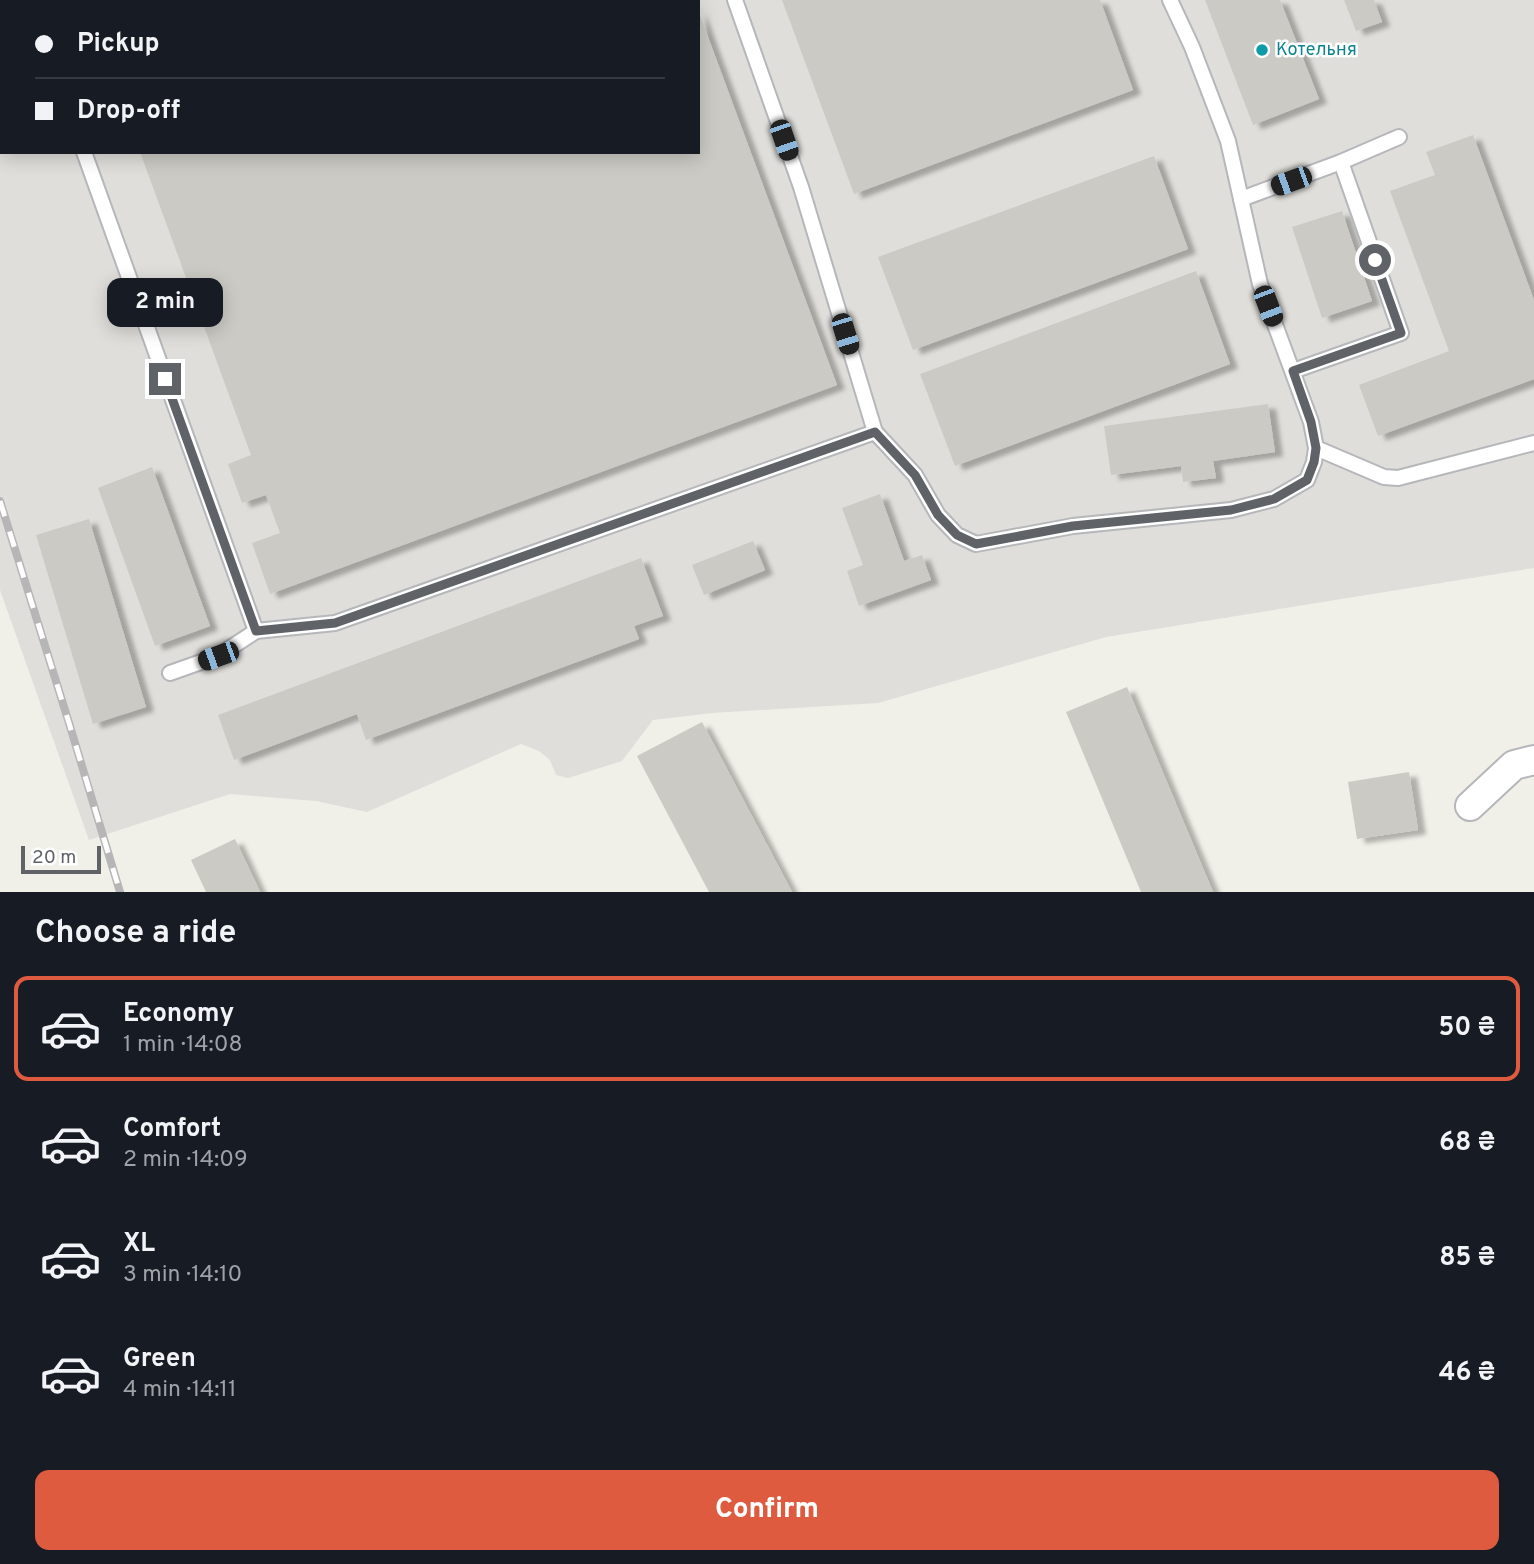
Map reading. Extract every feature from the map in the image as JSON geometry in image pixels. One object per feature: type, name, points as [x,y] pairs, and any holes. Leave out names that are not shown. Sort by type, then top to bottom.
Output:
[{"type":"street","points":[[1471,806],[1514,765],[1534,760]]},
{"type":"lane","points":[[735,0],[801,187],[875,432],[915,475],[938,515],[957,535],[976,544],[1073,526],[1231,510],[1274,499],[1307,480],[1314,462],[1316,448],[1311,422],[1260,284],[1228,141],[1192,47],[1170,0]]},
{"type":"lane","points":[[1241,199],[1341,162],[1399,136]]},
{"type":"lane","points":[[85,154],[256,631]]},
{"type":"lane","points":[[1293,371],[1401,333],[1341,162]]},
{"type":"lane","points":[[170,673],[218,656],[256,631],[335,623],[875,432]]},
{"type":"lane","points":[[1316,448],[1384,477],[1398,478],[1534,443]]},
{"type":"shaded area","points":[[700,0],[1534,0],[1534,568],[1106,637],[878,703],[712,713],[653,720],[622,761],[568,778],[556,775],[550,760],[539,751],[521,744],[367,812],[316,801],[230,794],[89,840],[0,590],[0,154],[700,154]]},
{"type":"building","points":[[782,0],[1100,0],[1133,90],[854,194]]},
{"type":"building","name":"Котельня","points":[[1205,0],[1280,0],[1319,99],[1253,125]]},
{"type":"building","points":[[1344,0],[1374,0],[1382,22],[1356,31]]},
{"type":"building","points":[[700,15],[837,385],[270,594],[252,543],[280,533],[266,495],[242,503],[228,464],[251,455],[141,154],[700,154]]},
{"type":"building","points":[[1473,135],[1534,300],[1534,379],[1378,436],[1359,385],[1449,351],[1390,191],[1435,175],[1426,152]]},
{"type":"building","points":[[1154,156],[1188,249],[913,350],[878,257]]},
{"type":"building","points":[[1342,211],[1372,301],[1322,318],[1292,227]]},
{"type":"building","points":[[1196,271],[1230,364],[955,466],[920,374]]},
{"type":"building","points":[[1268,404],[1275,452],[1213,461],[1216,478],[1183,482],[1181,466],[1111,475],[1104,426]]},
{"type":"building","points":[[152,467],[210,626],[155,646],[98,488]]},
{"type":"building","points":[[880,494],[904,561],[922,555],[931,580],[859,606],[847,571],[863,565],[842,508]]},
{"type":"building","points":[[89,519],[146,707],[93,724],[36,535]]},
{"type":"building","points":[[753,541],[765,570],[704,595],[692,565]]},
{"type":"building","points":[[641,558],[663,616],[634,626],[639,639],[366,740],[357,714],[234,760],[218,715]]},
{"type":"building","points":[[1127,687],[1213,892],[1141,892],[1066,712]]},
{"type":"building","points":[[702,722],[792,892],[709,892],[637,756]]},
{"type":"building","points":[[1409,772],[1418,830],[1357,839],[1348,782]]},
{"type":"building","points":[[235,839],[260,892],[206,892],[191,860]]},
{"type":"railway","points":[[0,501],[120,892]]},
{"type":"place","name":"Котельня","points":[[1262,50]]},
{"type":"route","points":[[165,379],[256,631],[282,629],[335,623],[875,432],[915,475],[938,515],[957,535],[976,544],[1073,526],[1231,510],[1274,499],[1307,480],[1314,462],[1316,448],[1311,422],[1293,371],[1401,333],[1375,260]]}]
